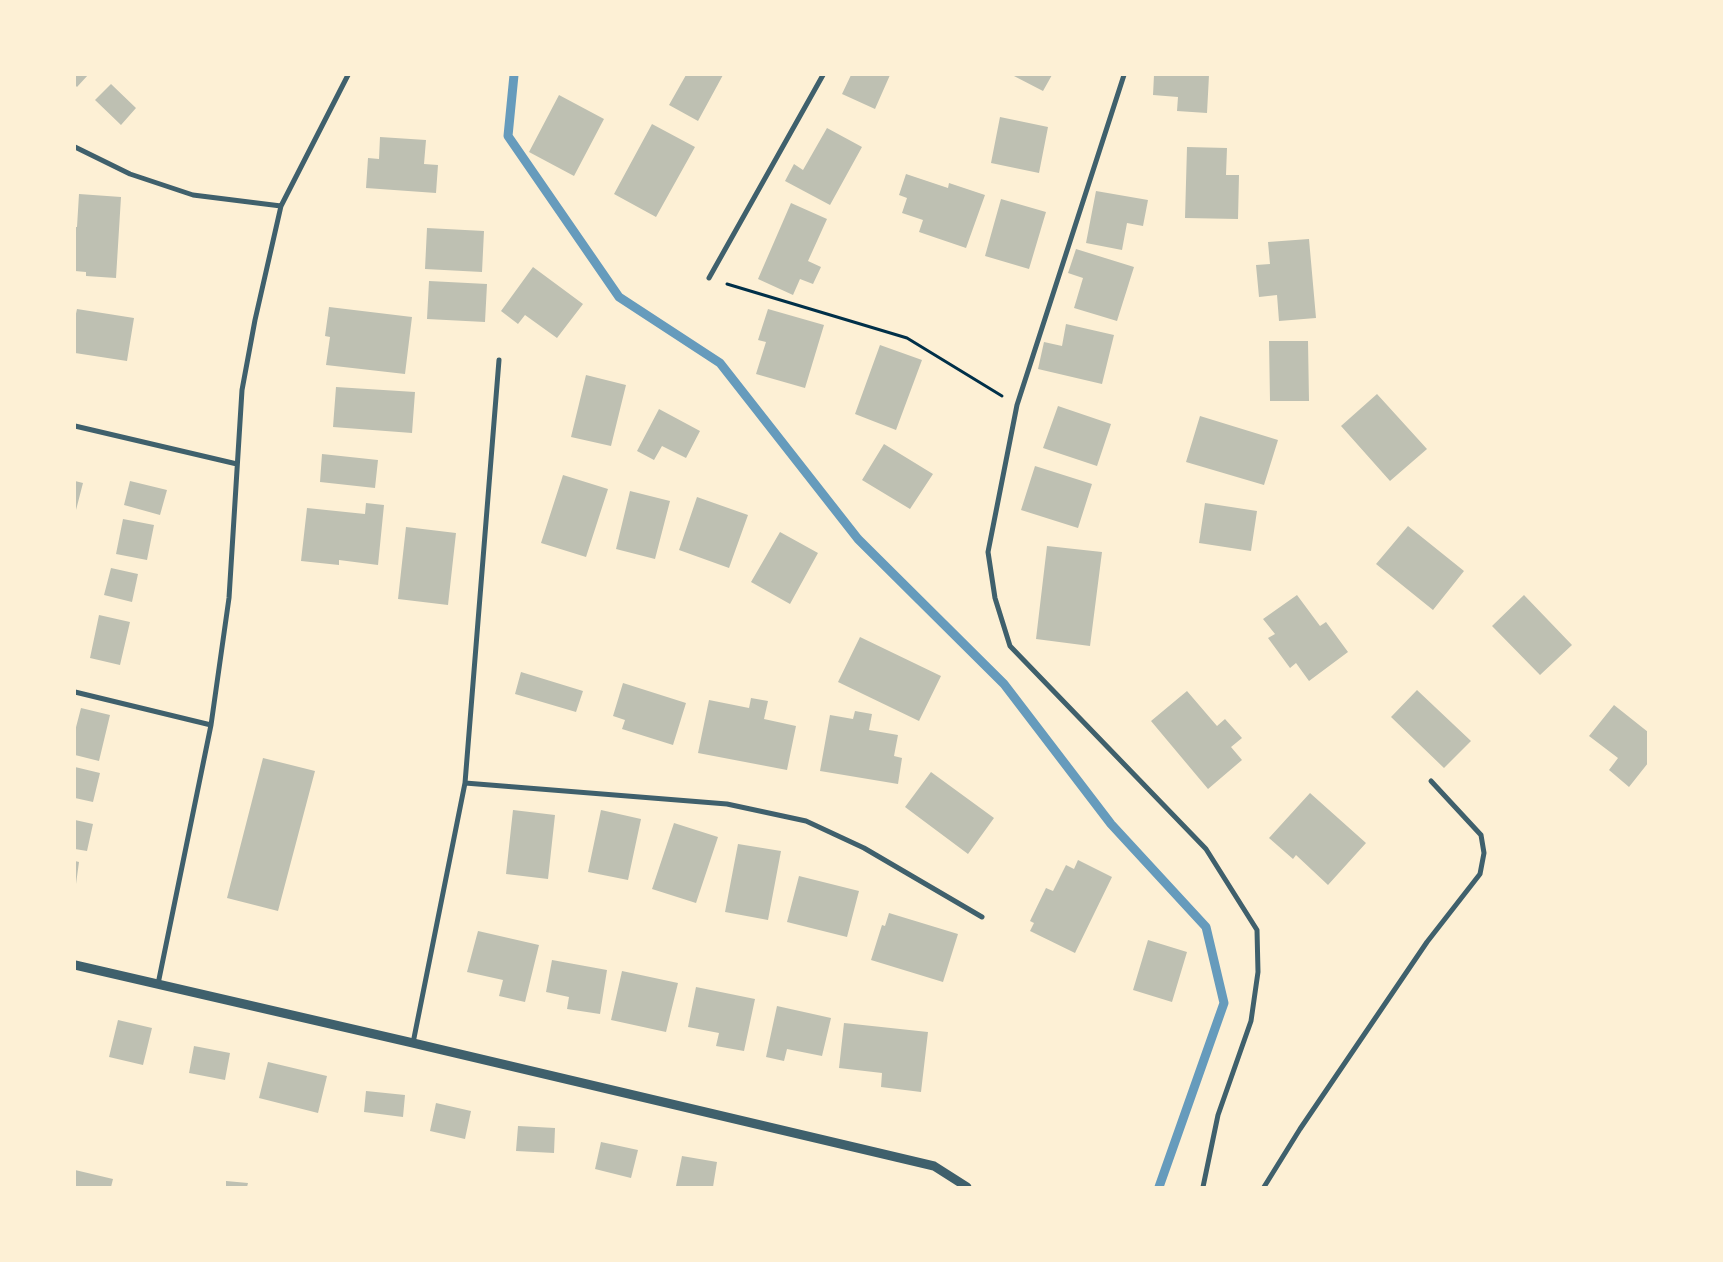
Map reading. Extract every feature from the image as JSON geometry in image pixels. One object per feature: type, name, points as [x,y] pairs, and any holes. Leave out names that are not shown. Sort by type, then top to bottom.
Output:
[{"type":"street","points":[[158,984],[211,725],[228,598],[244,381],[255,320],[281,206],[348,75]]},
{"type":"street","points":[[709,278],[823,75]]},
{"type":"street","points":[[1124,75],[1017,405],[988,552],[995,598],[1010,646],[1206,849],[1257,930],[1258,972],[1251,1021],[1218,1115],[1203,1187]]},
{"type":"street","points":[[75,147],[130,174],[193,195],[281,206]]},
{"type":"street","points":[[412,1042],[465,783],[499,360]]},
{"type":"street","points":[[75,426],[237,464]]},
{"type":"street","points":[[75,692],[211,725]]},
{"type":"street","points":[[1264,1187],[1300,1129],[1427,942],[1480,874],[1484,853],[1480,835],[1431,781]]},
{"type":"street","points":[[465,783],[727,804],[806,820],[864,848],[982,917]]},
{"type":"street","points":[[75,965],[412,1042],[934,1166],[968,1187]]},
{"type":"path","points":[[709,278],[907,338],[1017,405]]},
{"type":"building","points":[[75,75],[88,75],[77,87],[75,85]]},
{"type":"building","points":[[686,75],[723,75],[698,121],[669,105]]},
{"type":"building","points":[[851,75],[890,75],[875,109],[842,94]]},
{"type":"building","points":[[1012,75],[1052,75],[1043,91]]},
{"type":"building","points":[[1154,75],[1209,75],[1207,113],[1177,111],[1178,97],[1153,95]]},
{"type":"building","points":[[111,84],[136,108],[121,125],[95,100]]},
{"type":"building","points":[[559,95],[604,119],[574,176],[529,152]]},
{"type":"building","points":[[1000,117],[1048,127],[1039,173],[991,163]]},
{"type":"building","points":[[652,124],[695,147],[656,217],[614,194]]},
{"type":"building","points":[[827,128],[862,147],[830,205],[785,181],[794,164],[803,170]]},
{"type":"building","points":[[380,137],[426,140],[424,164],[438,165],[436,193],[366,188],[368,158],[379,159]]},
{"type":"building","points":[[1187,147],[1227,148],[1226,175],[1239,175],[1238,219],[1185,218]]},
{"type":"building","points":[[906,174],[948,188],[949,183],[985,195],[966,248],[919,232],[923,220],[902,213],[907,198],[899,195]]},
{"type":"building","points":[[1096,191],[1148,200],[1143,226],[1127,223],[1122,250],[1086,243]]},
{"type":"building","points":[[79,194],[121,197],[116,278],[86,276],[86,272],[75,271],[75,227],[77,227]]},
{"type":"building","points":[[1001,199],[1046,212],[1029,269],[985,256]]},
{"type":"building","points":[[791,203],[827,219],[808,261],[821,267],[813,284],[800,279],[793,295],[758,279]]},
{"type":"building","points":[[427,228],[484,231],[482,272],[425,269]]},
{"type":"building","points":[[1309,239],[1316,318],[1279,321],[1277,295],[1259,297],[1256,265],[1270,264],[1268,242]]},
{"type":"building","points":[[1076,249],[1134,267],[1117,321],[1074,308],[1083,278],[1068,273]]},
{"type":"building","points":[[533,267],[583,304],[557,338],[525,315],[518,324],[501,311]]},
{"type":"building","points":[[429,281],[487,284],[485,322],[427,319]]},
{"type":"building","points":[[329,307],[412,317],[405,374],[326,365],[330,337],[325,336]]},
{"type":"building","points":[[77,309],[134,318],[127,361],[75,353],[75,318]]},
{"type":"building","points":[[768,309],[824,325],[805,388],[756,374],[766,342],[758,340]]},
{"type":"building","points":[[1066,324],[1114,335],[1102,384],[1038,369],[1044,342],[1062,346]]},
{"type":"building","points":[[1269,341],[1308,341],[1309,401],[1270,401]]},
{"type":"building","points":[[880,345],[922,360],[896,430],[855,414]]},
{"type":"building","points":[[586,375],[626,385],[611,446],[571,437]]},
{"type":"building","points":[[336,387],[415,392],[412,433],[333,427]]},
{"type":"building","points":[[1377,394],[1427,449],[1390,481],[1341,426]]},
{"type":"building","points":[[1058,406],[1111,424],[1097,466],[1043,448]]},
{"type":"building","points":[[659,409],[700,431],[686,458],[662,446],[654,460],[637,451]]},
{"type":"building","points":[[1200,416],[1278,440],[1264,485],[1186,462]]},
{"type":"building","points":[[884,444],[933,474],[910,509],[862,480]]},
{"type":"building","points":[[322,454],[378,460],[375,488],[320,482]]},
{"type":"building","points":[[1035,466],[1092,484],[1078,528],[1021,510]]},
{"type":"building","points":[[563,475],[608,489],[586,557],[541,543]]},
{"type":"building","points":[[75,481],[83,483],[76,510],[75,510]]},
{"type":"building","points":[[130,481],[167,490],[160,515],[124,505]]},
{"type":"building","points":[[630,491],[670,501],[655,559],[616,549]]},
{"type":"building","points":[[697,497],[748,515],[729,568],[679,550]]},
{"type":"building","points":[[366,503],[384,505],[378,565],[339,560],[339,565],[301,561],[307,508],[365,514]]},
{"type":"building","points":[[1205,503],[1257,511],[1251,551],[1199,543]]},
{"type":"building","points":[[123,519],[154,525],[147,560],[116,554]]},
{"type":"building","points":[[1408,526],[1464,571],[1433,610],[1376,564]]},
{"type":"building","points":[[406,527],[456,533],[448,605],[398,599]]},
{"type":"building","points":[[780,532],[818,553],[790,604],[751,582]]},
{"type":"building","points":[[1047,546],[1102,552],[1090,646],[1036,639]]},
{"type":"building","points":[[111,568],[138,574],[132,602],[104,595]]},
{"type":"building","points":[[1297,595],[1320,626],[1326,622],[1348,652],[1309,681],[1296,663],[1290,668],[1268,638],[1275,634],[1263,619]]},
{"type":"building","points":[[1524,595],[1572,645],[1540,675],[1492,626]]},
{"type":"building","points":[[99,615],[130,622],[120,665],[90,658]]},
{"type":"building","points":[[860,637],[941,676],[919,721],[838,682]]},
{"type":"building","points":[[521,672],[583,691],[576,712],[515,694]]},
{"type":"building","points":[[623,683],[686,703],[673,745],[622,729],[625,720],[613,716]]},
{"type":"building","points":[[1417,690],[1471,741],[1444,768],[1391,717]]},
{"type":"building","points":[[1187,691],[1217,726],[1225,719],[1242,738],[1231,747],[1242,760],[1208,789],[1151,721]]},
{"type":"building","points":[[751,698],[768,701],[764,719],[796,726],[787,770],[698,753],[709,700],[749,708]]},
{"type":"building","points":[[1614,705],[1648,732],[1648,763],[1629,787],[1609,770],[1618,758],[1589,736]]},
{"type":"building","points":[[81,708],[110,715],[99,761],[75,755],[75,731]]},
{"type":"building","points":[[855,711],[872,714],[869,730],[898,735],[894,756],[902,758],[898,784],[820,771],[830,715],[853,719]]},
{"type":"building","points":[[263,758],[315,771],[278,911],[227,898]]},
{"type":"building","points":[[75,767],[100,773],[93,802],[75,798]]},
{"type":"building","points":[[931,772],[994,818],[968,854],[905,807]]},
{"type":"building","points":[[1310,793],[1366,843],[1328,885],[1296,855],[1293,859],[1269,838]]},
{"type":"building","points":[[513,810],[555,815],[548,879],[506,874]]},
{"type":"building","points":[[601,810],[641,819],[628,880],[588,872]]},
{"type":"building","points":[[75,820],[93,824],[87,851],[75,849]]},
{"type":"building","points":[[674,823],[718,837],[696,903],[652,889]]},
{"type":"building","points":[[738,844],[781,851],[768,920],[725,912]]},
{"type":"building","points":[[1078,860],[1112,877],[1075,953],[1030,931],[1034,923],[1030,921],[1046,888],[1053,891],[1066,865],[1074,869]]},
{"type":"building","points":[[75,861],[79,862],[76,884],[75,884]]},
{"type":"building","points":[[799,876],[859,891],[847,937],[787,922]]},
{"type":"building","points":[[889,913],[958,934],[943,982],[871,960],[882,925],[885,926]]},
{"type":"building","points":[[478,931],[539,945],[525,1002],[499,996],[503,980],[467,972]]},
{"type":"building","points":[[1148,940],[1187,952],[1172,1002],[1133,990]]},
{"type":"building","points":[[552,960],[607,970],[600,1014],[567,1009],[569,997],[546,992]]},
{"type":"building","points":[[622,971],[678,983],[666,1032],[611,1020]]},
{"type":"building","points":[[696,987],[755,999],[744,1051],[716,1046],[719,1033],[688,1027]]},
{"type":"building","points":[[777,1006],[831,1018],[822,1056],[787,1049],[784,1061],[766,1057]]},
{"type":"building","points":[[118,1020],[152,1028],[143,1065],[109,1057]]},
{"type":"building","points":[[844,1023],[928,1032],[921,1092],[881,1087],[882,1073],[839,1068]]},
{"type":"building","points":[[194,1046],[230,1053],[225,1080],[189,1073]]},
{"type":"building","points":[[268,1062],[327,1076],[318,1113],[259,1098]]},
{"type":"building","points":[[366,1091],[405,1095],[403,1117],[364,1112]]},
{"type":"building","points":[[436,1103],[471,1111],[465,1139],[430,1131]]},
{"type":"building","points":[[518,1126],[555,1128],[554,1153],[516,1151]]},
{"type":"building","points":[[601,1142],[638,1150],[631,1178],[595,1169]]},
{"type":"building","points":[[682,1156],[717,1162],[713,1187],[676,1186]]},
{"type":"building","points":[[75,1170],[113,1179],[111,1187],[75,1187]]},
{"type":"building","points":[[226,1181],[248,1183],[247,1187],[226,1187]]},
{"type":"waterway","points":[[514,75],[508,136],[619,297],[720,363],[858,539],[1004,684],[1111,824],[1206,927],[1224,1003],[1159,1187]]}]
